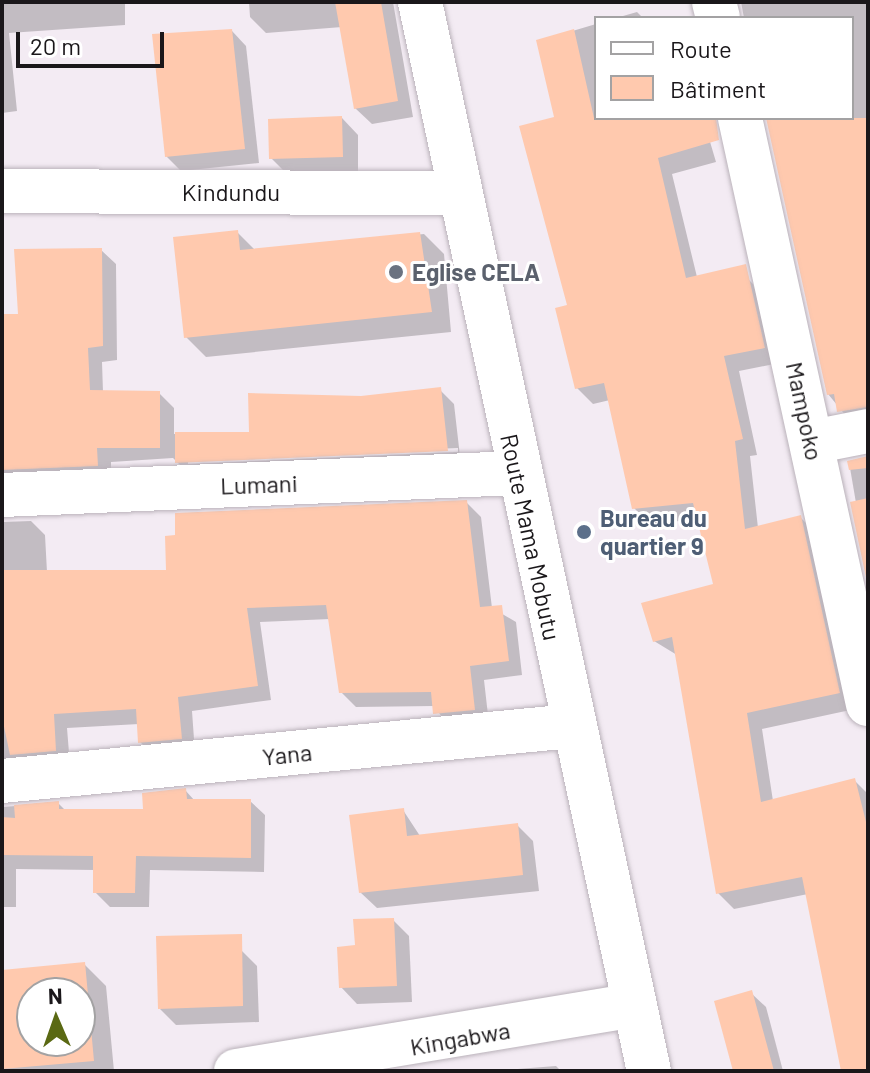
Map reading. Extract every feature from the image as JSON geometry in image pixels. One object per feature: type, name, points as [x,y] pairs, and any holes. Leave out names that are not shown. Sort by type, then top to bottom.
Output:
[{"type":"street","name":"Route Mama Mobutu","points":[[420,2],[517,473],[649,1071]]},
{"type":"street","name":"Mampoko","points":[[740,120],[868,704]]},
{"type":"street","name":"Kindundu","points":[[2,191],[460,193]]},
{"type":"street","points":[[812,442],[868,431]]},
{"type":"street","name":"Lumani","points":[[2,495],[517,473]]},
{"type":"street","name":"Yana","points":[[2,781],[572,726]]},
{"type":"street","name":"Kingabwa","points":[[236,1071],[450,1056],[635,1005]]},
{"type":"building","points":[[335,2],[381,2],[398,101],[354,109]]},
{"type":"building","points":[[232,29],[245,149],[165,157],[152,34]]},
{"type":"building","points":[[574,29],[594,120],[716,120],[719,140],[658,158],[686,278],[746,264],[765,348],[724,356],[743,439],[735,441],[745,529],[801,515],[840,693],[747,713],[761,802],[855,778],[868,830],[868,1071],[841,1071],[802,877],[716,894],[672,637],[653,642],[641,603],[713,584],[693,503],[632,509],[604,383],[575,389],[555,308],[567,305],[519,126],[554,117],[536,40]]},
{"type":"building","points":[[342,116],[343,157],[269,159],[268,119]]},
{"type":"building","points":[[868,118],[868,407],[837,412],[834,394],[827,395],[766,120]]},
{"type":"building","points":[[238,230],[240,250],[420,232],[432,312],[184,338],[173,237]]},
{"type":"building","points":[[102,248],[103,346],[88,348],[90,390],[160,391],[160,448],[97,448],[98,466],[2,470],[2,314],[18,314],[14,249]]},
{"type":"building","points":[[441,387],[448,451],[175,463],[175,432],[249,432],[248,393],[361,396]]},
{"type":"building","points":[[868,456],[868,468],[849,470],[847,461]]},
{"type":"building","points":[[868,498],[868,587],[850,502]]},
{"type":"building","points":[[467,500],[480,607],[502,605],[509,661],[470,666],[475,710],[433,714],[431,692],[339,693],[326,605],[247,608],[258,686],[178,697],[182,739],[138,743],[136,709],[54,714],[56,751],[10,755],[2,717],[2,570],[166,570],[165,536],[175,535],[175,513]]},
{"type":"building","points":[[186,788],[187,799],[251,799],[251,858],[136,856],[135,893],[93,893],[93,856],[2,855],[2,817],[15,818],[14,805],[59,801],[59,809],[143,809],[142,793]]},
{"type":"building","points":[[404,808],[407,836],[518,823],[523,875],[359,893],[349,815]]},
{"type":"building","points":[[394,918],[397,986],[339,988],[337,947],[355,945],[353,919]]},
{"type":"building","points":[[242,934],[243,1006],[158,1009],[156,936]]},
{"type":"building","points":[[85,962],[86,977],[16,977],[16,1057],[94,1057],[94,1061],[2,1069],[2,970]]},
{"type":"building","points":[[752,990],[774,1071],[733,1071],[714,1001]]},
{"type":"place","name":"Eglise CELA","points":[[396,272]]},
{"type":"place","name":"Bureau du quartier 9","points":[[584,532]]}]
